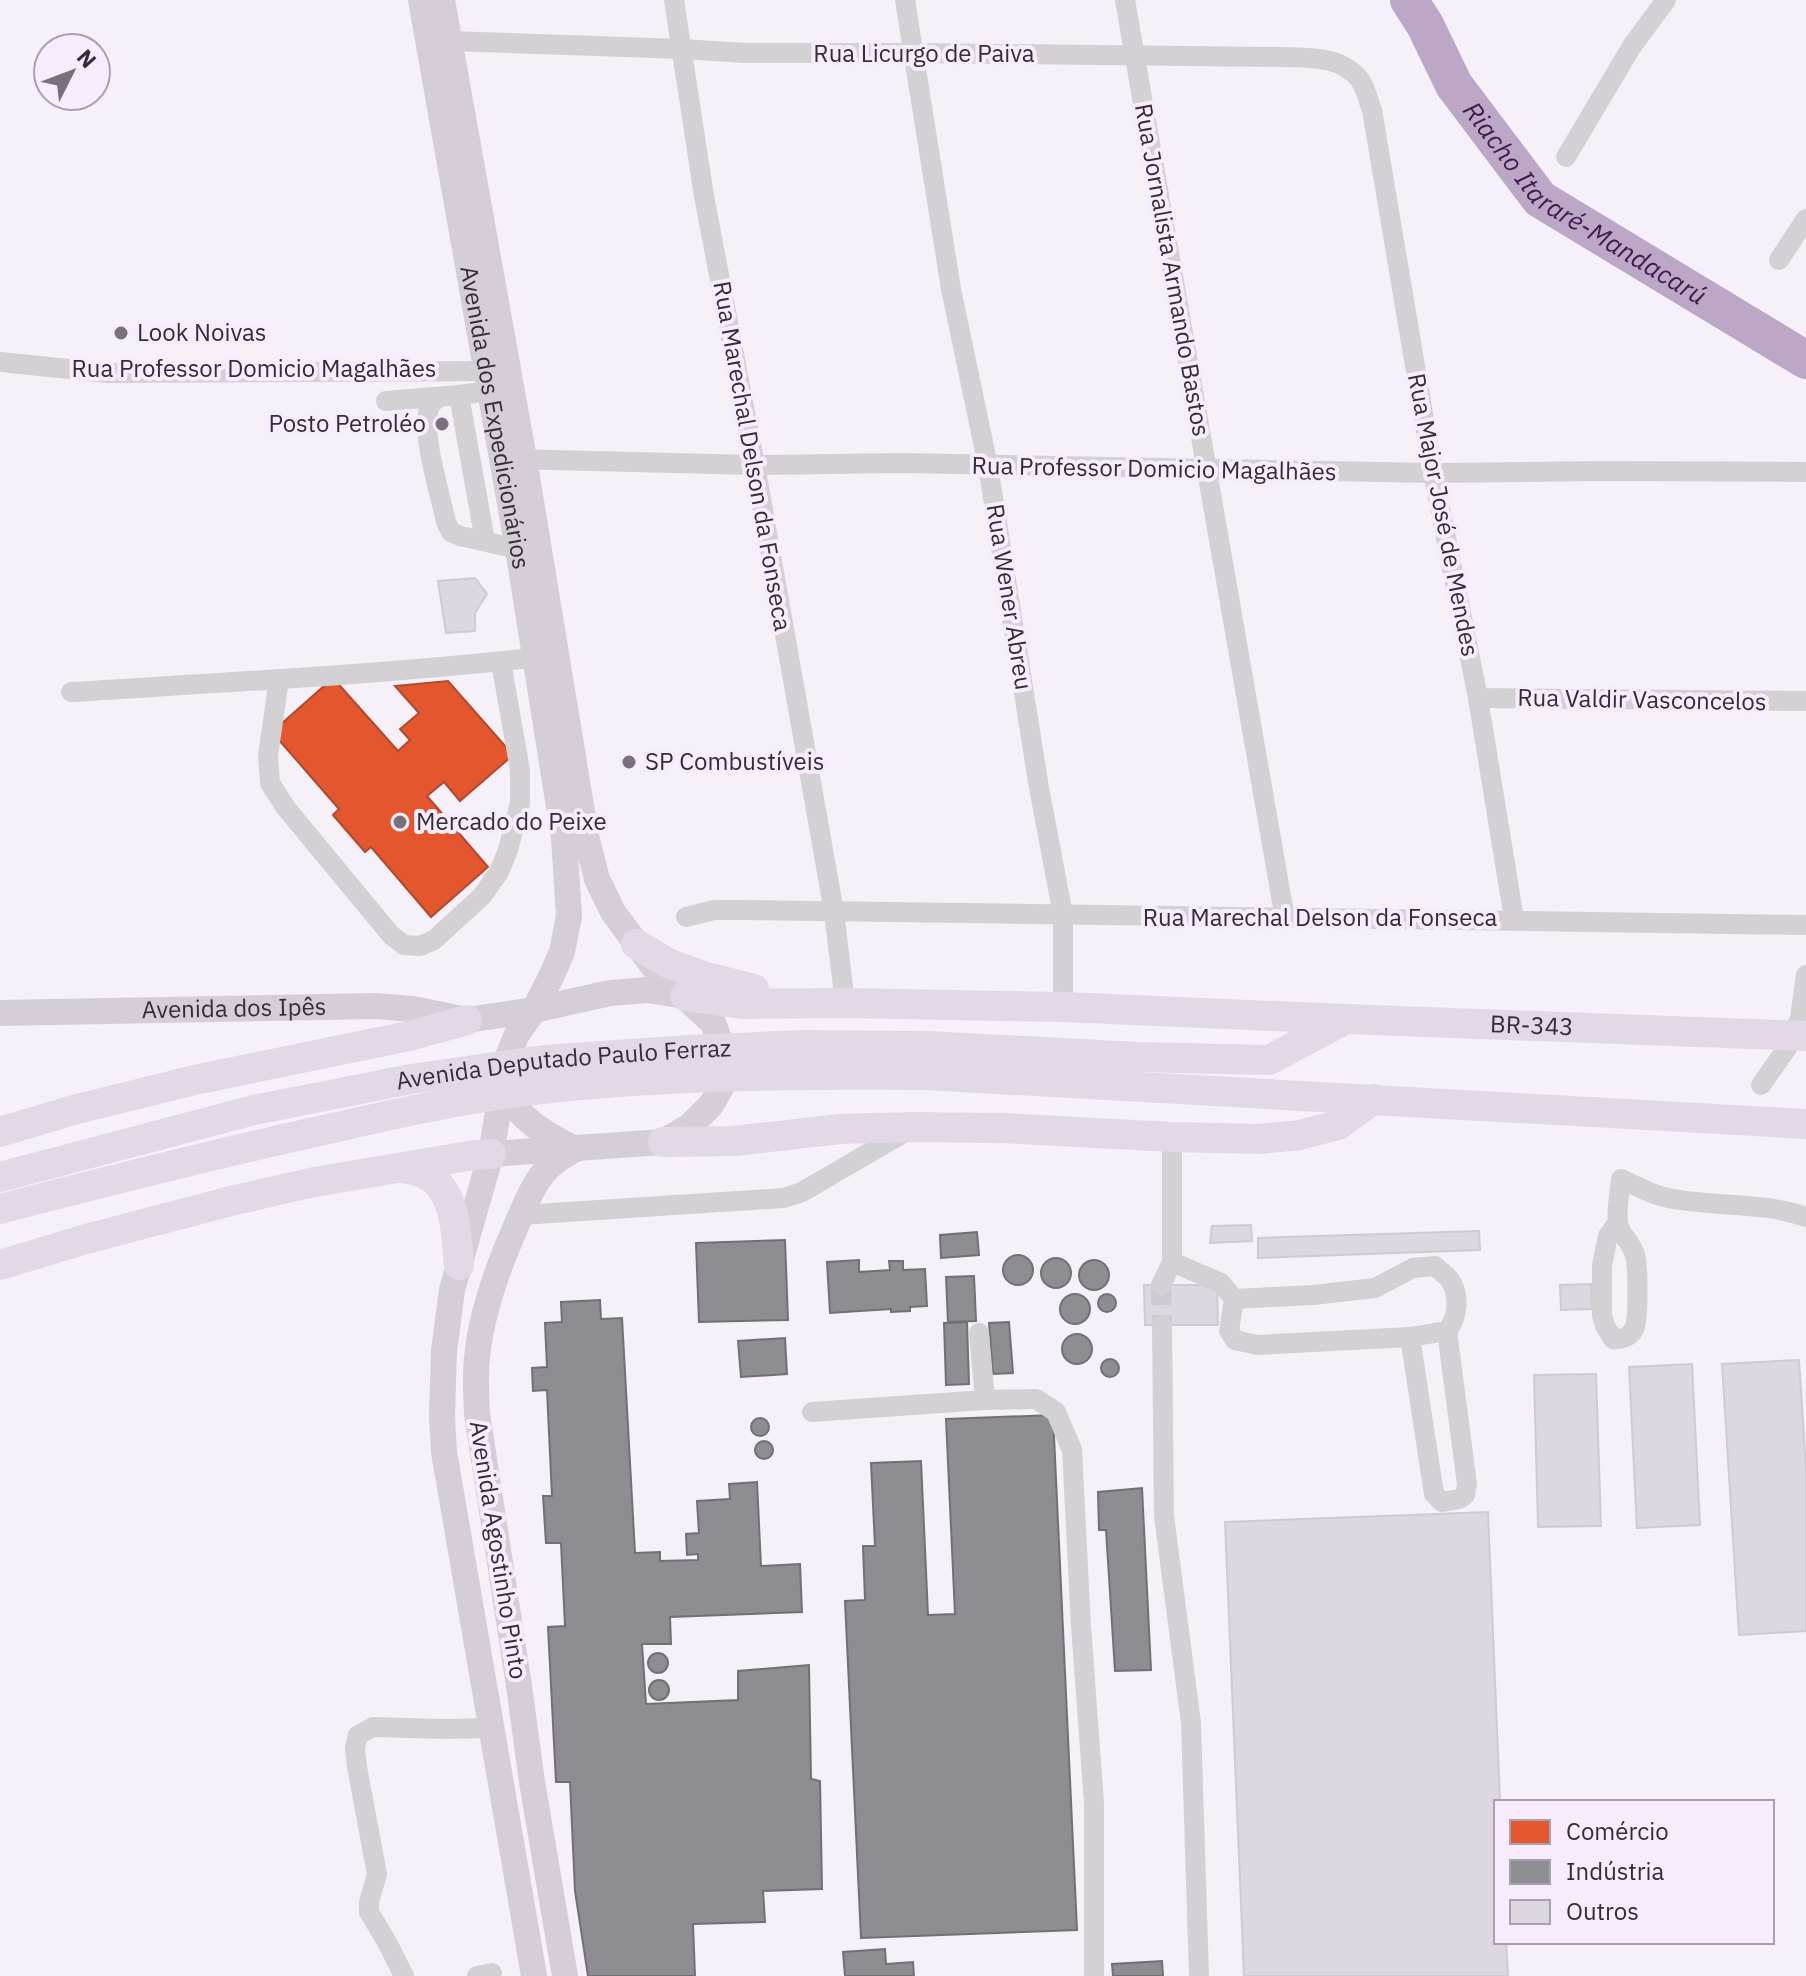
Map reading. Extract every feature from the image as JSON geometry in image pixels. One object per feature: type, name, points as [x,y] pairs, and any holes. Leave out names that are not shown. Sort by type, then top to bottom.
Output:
[{"type":"highway","points":[[636,944],[668,963],[703,976],[840,1004]]},
{"type":"highway","points":[[685,996],[743,1004],[840,1004]]},
{"type":"highway","name":"BR-343","points":[[840,1004],[1063,1007],[1800,1036]]},
{"type":"highway","points":[[1137,1072],[1269,1060],[1346,1019]]},
{"type":"highway","points":[[0,1132],[77,1109],[184,1083],[409,1036],[467,1020]]},
{"type":"highway","name":"Avenida Deputado Paulo Ferraz","points":[[0,1209],[266,1142],[415,1109],[548,1088],[691,1077],[927,1046],[1137,1072]]},
{"type":"highway","name":"Avenida Deputado Paulo Ferraz","points":[[0,1177],[254,1110],[411,1079],[545,1060],[689,1050],[805,1060]]},
{"type":"highway","points":[[1137,1072],[1374,1099],[1806,1124]]},
{"type":"highway","points":[[663,1142],[734,1141],[840,1129],[914,1127],[1259,1139],[1300,1135],[1338,1125],[1374,1099]]},
{"type":"highway","points":[[0,1265],[86,1239],[314,1182],[491,1154]]},
{"type":"highway","points":[[396,1167],[415,1169],[430,1176],[443,1188],[455,1222],[459,1265]]},
{"type":"main road","name":"Avenida dos Expedicionários","points":[[421,0],[513,459],[575,837]]},
{"type":"main road","name":"Avenida dos Expedicionários","points":[[442,0],[495,377]]},
{"type":"main road","name":"Avenida dos Expedicionários","points":[[513,459],[518,549],[546,656]]},
{"type":"main road","points":[[491,1154],[663,1142],[690,1126],[711,1105],[725,1081],[726,1057],[713,1023],[655,969],[636,944],[613,912],[575,837]]},
{"type":"main road","points":[[575,837],[569,916],[562,952],[534,1010],[517,1034],[503,1069],[502,1089],[512,1106],[528,1122],[575,1149]]},
{"type":"main road","points":[[467,1020],[534,1010],[610,993],[648,990],[685,996]]},
{"type":"main road","name":"Avenida dos Ipês","points":[[0,1013],[375,1006],[413,1009],[467,1020]]},
{"type":"main road","name":"Avenida Agostinho Pinto","points":[[502,1089],[491,1154],[452,1290],[444,1351],[442,1416],[444,1452],[534,1976]]},
{"type":"main road","name":"Avenida Agostinho Pinto","points":[[565,1976],[532,1782],[477,1414],[477,1356],[482,1326],[499,1268],[521,1215],[546,1169],[575,1149]]},
{"type":"street","name":"Rua Marechal Delson da Fonseca","points":[[674,0],[704,196],[834,912],[840,1004]]},
{"type":"street","name":"Rua Wener Abreu","points":[[905,0],[951,289],[988,466],[1039,788],[1063,915],[1063,1007]]},
{"type":"street","name":"Rua Jornalista Armando Bastos","points":[[1125,0],[1285,919]]},
{"type":"street","points":[[1566,157],[1632,46],[1666,0]]},
{"type":"street","name":"Rua Licurgo de Paiva","points":[[449,41],[760,54],[1316,58],[1346,67],[1361,81],[1372,110]]},
{"type":"street","name":"Rua Major José de Mendes","points":[[1372,110],[1433,473],[1478,698],[1514,919]]},
{"type":"street","points":[[1779,260],[1806,219]]},
{"type":"street","name":"Rua Professor Domicio Magalhães","points":[[0,362],[108,373],[495,377]]},
{"type":"street","points":[[495,377],[431,405],[428,437],[446,522],[451,532],[518,549]]},
{"type":"street","points":[[386,401],[449,396]]},
{"type":"street","points":[[449,396],[485,541]]},
{"type":"street","name":"Rua Professor Domicio Magalhães","points":[[513,459],[1433,473],[1806,472]]},
{"type":"street","points":[[71,692],[279,679],[546,656]]},
{"type":"street","points":[[279,679],[268,756],[270,783],[286,808],[391,935],[404,945],[420,946],[434,940],[482,896],[499,872],[508,850],[520,803],[520,770],[501,662]]},
{"type":"street","name":"Rua Valdir Vasconcelos","points":[[1478,698],[1806,701]]},
{"type":"street","name":"Rua Marechal Delson da Fonseca","points":[[686,917],[714,910],[1806,925]]},
{"type":"street","points":[[1806,925],[1806,934]]},
{"type":"street","points":[[1761,1085],[1787,1048],[1800,1036],[1806,975]]},
{"type":"street","points":[[521,1215],[784,1198],[802,1192],[914,1127]]},
{"type":"street","points":[[1161,1285],[1172,1262],[1172,1137]]},
{"type":"street","points":[[1618,1222],[1608,1236],[1602,1265],[1602,1315],[1613,1339],[1629,1335],[1635,1328],[1637,1296],[1636,1257],[1618,1222],[1621,1179],[1673,1199],[1784,1211],[1806,1217]]},
{"type":"street","points":[[1172,1262],[1221,1283],[1234,1299],[1229,1331],[1235,1340],[1257,1345],[1410,1337],[1447,1331],[1453,1324],[1457,1305],[1452,1282],[1435,1266],[1413,1268],[1375,1288],[1234,1299]]},
{"type":"street","points":[[1162,1325],[1164,1516],[1191,1723],[1199,1976]]},
{"type":"street","points":[[1410,1337],[1434,1494],[1442,1502],[1465,1495],[1467,1484],[1447,1331]]},
{"type":"street","points":[[979,1333],[985,1400]]},
{"type":"street","points":[[812,1412],[1036,1399],[1056,1412],[1072,1450],[1094,1803],[1094,1976]]},
{"type":"street","points":[[404,1976],[369,1912],[377,1874],[357,1767],[355,1748],[358,1735],[373,1727],[492,1728]]},
{"type":"building: Comércio","points":[[333,678],[398,751],[410,740],[400,729],[419,713],[395,686],[448,681],[513,755],[460,801],[444,782],[427,796],[488,867],[431,917],[371,847],[365,852],[333,815],[339,809],[272,732]]},
{"type":"building: Indústria","points":[[977,1232],[979,1255],[941,1258],[940,1235]]},
{"type":"building: Indústria","points":[[785,1240],[788,1320],[699,1322],[696,1243]]},
{"type":"building: Indústria","points":[[1018,1255],[1029,1259],[1033,1270],[1029,1281],[1018,1285],[1007,1281],[1003,1270],[1007,1259]]},
{"type":"building: Indústria","points":[[1056,1258],[1067,1262],[1071,1273],[1067,1284],[1056,1288],[1045,1284],[1041,1273],[1045,1262]]},
{"type":"building: Indústria","points":[[859,1260],[859,1272],[890,1270],[889,1261],[903,1261],[903,1270],[925,1269],[927,1306],[910,1307],[910,1311],[891,1312],[891,1309],[830,1313],[827,1262]]},
{"type":"building: Indústria","points":[[1094,1260],[1105,1264],[1109,1275],[1105,1286],[1094,1290],[1083,1286],[1079,1275],[1083,1264]]},
{"type":"building: Indústria","points":[[974,1276],[976,1321],[948,1322],[946,1277]]},
{"type":"building: Indústria","points":[[1075,1294],[1086,1298],[1090,1309],[1086,1320],[1075,1324],[1064,1320],[1060,1309],[1064,1298]]},
{"type":"building: Indústria","points":[[1107,1294],[1116,1303],[1107,1312],[1098,1303]]},
{"type":"building: Indústria","points":[[600,1300],[601,1319],[622,1318],[635,1553],[660,1552],[660,1561],[698,1560],[698,1554],[687,1555],[686,1534],[699,1533],[697,1501],[730,1499],[729,1484],[757,1482],[761,1566],[800,1564],[802,1612],[670,1617],[671,1644],[642,1644],[646,1704],[738,1700],[738,1671],[809,1665],[811,1779],[820,1781],[822,1889],[763,1891],[765,1922],[693,1924],[695,1976],[588,1976],[575,1891],[570,1782],[556,1782],[548,1627],[565,1626],[561,1543],[546,1543],[543,1496],[552,1496],[547,1390],[533,1391],[532,1368],[547,1367],[545,1323],[562,1322],[561,1302]]},
{"type":"building: Indústria","points":[[967,1322],[969,1384],[946,1385],[944,1323]]},
{"type":"building: Indústria","points":[[1009,1322],[1013,1373],[993,1374],[989,1323]]},
{"type":"building: Indústria","points":[[1077,1334],[1088,1338],[1092,1349],[1088,1360],[1077,1364],[1066,1360],[1062,1349],[1066,1338]]},
{"type":"building: Indústria","points":[[785,1338],[787,1374],[741,1377],[738,1341]]},
{"type":"building: Indústria","points":[[1110,1359],[1119,1368],[1110,1377],[1101,1368]]},
{"type":"building: Indústria","points":[[1053,1415],[1077,1930],[861,1938],[845,1601],[865,1600],[863,1546],[875,1546],[871,1463],[921,1461],[928,1615],[955,1614],[946,1419]]},
{"type":"building: Indústria","points":[[760,1418],[769,1427],[760,1436],[751,1427]]},
{"type":"building: Indústria","points":[[764,1441],[773,1450],[764,1459],[755,1450]]},
{"type":"building: Indústria","points":[[1142,1488],[1151,1670],[1115,1671],[1106,1530],[1099,1530],[1098,1492]]},
{"type":"building: Indústria","points":[[658,1653],[665,1656],[668,1663],[665,1670],[658,1673],[651,1670],[648,1663],[651,1656]]},
{"type":"building: Indústria","points":[[659,1680],[666,1683],[669,1690],[666,1697],[659,1700],[652,1697],[649,1690],[652,1683]]},
{"type":"building: Indústria","points":[[885,1949],[886,1964],[913,1962],[914,1976],[845,1976],[843,1952]]},
{"type":"building: Indústria","points":[[1162,1961],[1163,1976],[1113,1976],[1112,1964]]},
{"type":"building: Outros","points":[[475,578],[487,594],[475,613],[475,631],[446,633],[438,581]]},
{"type":"building: Outros","points":[[1251,1225],[1252,1241],[1210,1243],[1212,1226]]},
{"type":"building: Outros","points":[[1479,1231],[1480,1250],[1258,1258],[1258,1238]]},
{"type":"building: Outros","points":[[1591,1284],[1592,1309],[1561,1310],[1560,1285]]},
{"type":"building: Outros","points":[[1144,1285],[1217,1285],[1218,1325],[1145,1325]]},
{"type":"building: Outros","points":[[1799,1360],[1806,1470],[1806,1631],[1739,1635],[1722,1364]]},
{"type":"building: Outros","points":[[1692,1364],[1700,1525],[1637,1528],[1629,1367]]},
{"type":"building: Outros","points":[[1596,1374],[1601,1526],[1538,1527],[1534,1375]]},
{"type":"building: Outros","points":[[1488,1512],[1500,1800],[1494,1800],[1494,1944],[1506,1944],[1508,1976],[1244,1976],[1225,1522]]},
{"type":"waterway","name":"Riacho Itararé-Mandacarú","points":[[1409,0],[1425,25],[1454,85],[1540,199],[1806,360]]},
{"type":"tunnel","points":[[1161,1285],[1162,1325]]},
{"type":"place","name":"Look Noivas","points":[[121,333]]},
{"type":"place","name":"Posto Petroléo","points":[[442,424]]},
{"type":"place","name":"SP Combustíveis","points":[[629,762]]},
{"type":"place","name":"Mercado do Peixe","points":[[400,822]]}]
